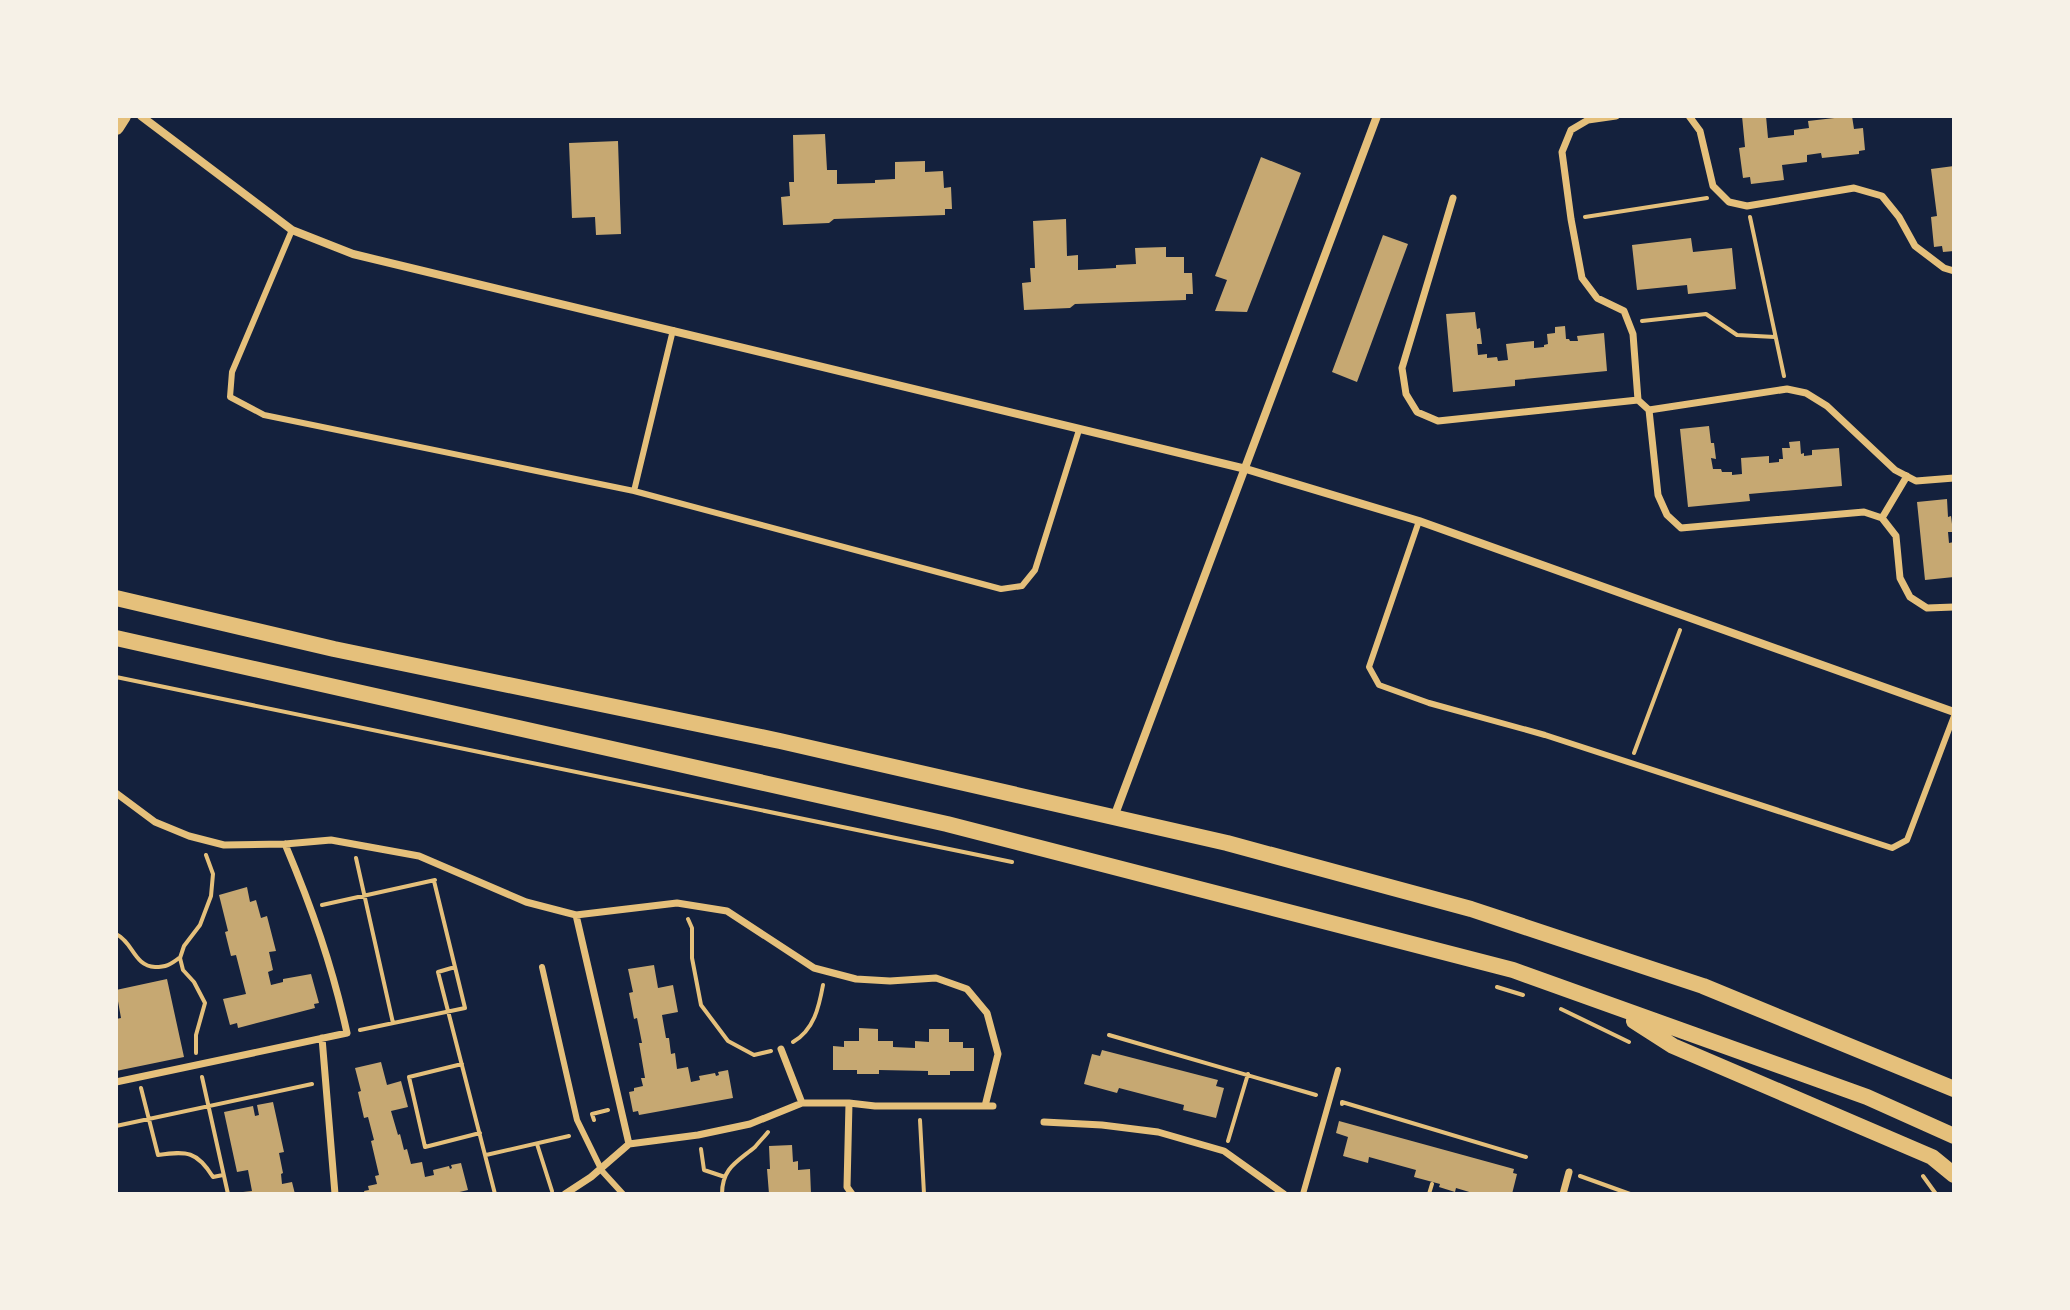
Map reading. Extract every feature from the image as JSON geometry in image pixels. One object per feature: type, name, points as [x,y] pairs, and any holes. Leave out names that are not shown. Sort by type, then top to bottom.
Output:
[{"type":"main road","points":[[116,127],[123,116]]},
{"type":"main road","points":[[116,598],[334,649],[780,741],[1227,843],[1471,909],[1703,986],[1954,1089]]},
{"type":"main road","points":[[116,638],[947,824],[1513,970],[1867,1097],[1954,1136]]},
{"type":"main road","points":[[1606,1004],[1673,1046],[1932,1157],[1954,1175]]},
{"type":"main road","points":[[1921,1076],[1954,1081]]},
{"type":"street","points":[[141,116],[292,230],[353,254],[1246,469],[1419,521],[1954,714]]},
{"type":"street","points":[[1114,817],[1377,116]]},
{"type":"street","points":[[1616,116],[1588,120],[1571,130],[1562,152],[1582,278],[1597,298],[1624,311],[1633,334],[1638,400],[1649,410],[1658,495],[1667,515],[1681,528],[1864,512],[1882,518],[1896,536],[1900,578],[1910,597],[1927,608],[1954,607]]},
{"type":"street","points":[[1689,116],[1700,131],[1713,186],[1729,202],[1747,206],[1854,188],[1882,196],[1899,217],[1915,246],[1944,268],[1954,271]]},
{"type":"street","points":[[1453,198],[1402,368],[1406,394],[1417,412],[1438,421],[1638,400]]},
{"type":"street","points":[[1649,410],[1787,389],[1806,393],[1827,406],[1895,470],[1916,481],[1954,478]]},
{"type":"street","points":[[1882,518],[1907,476]]},
{"type":"street","points":[[116,793],[155,822],[224,845],[331,840],[419,856],[526,902],[576,915],[682,903],[727,911],[814,968],[856,979],[890,981],[936,978],[967,989],[987,1013],[998,1054],[989,1106],[802,1103],[750,1124],[629,1144],[565,1194]]},
{"type":"street","points":[[116,1082],[347,1033],[336,982],[312,908],[285,844]]},
{"type":"street","points":[[576,915],[629,1144]]},
{"type":"street","points":[[322,1038],[335,1194]]},
{"type":"street","points":[[781,1049],[802,1103]]},
{"type":"street","points":[[849,1103],[847,1187],[852,1194]]},
{"type":"street","points":[[1044,1122],[1158,1132],[1224,1151],[1284,1194]]},
{"type":"street","points":[[1563,1194],[1569,1172]]},
{"type":"lane","points":[[292,230],[232,372],[230,397],[264,415],[634,491],[1001,589],[1022,586],[1035,570],[1079,430]]},
{"type":"lane","points":[[634,491],[673,330]]},
{"type":"lane","points":[[1419,521],[1369,667],[1379,685],[1429,703],[1545,735],[1892,848],[1907,840],[1954,714]]},
{"type":"lane","points":[[542,967],[577,1120],[601,1168],[623,1194]]},
{"type":"lane","points":[[1303,1194],[1338,1070]]},
{"type":"path","points":[[1571,219],[1723,196]]},
{"type":"path","points":[[1747,206],[1787,389]]},
{"type":"path","points":[[1628,323],[1706,314],[1737,335],[1776,337]]},
{"type":"path","points":[[1630,763],[1686,616]]},
{"type":"path","points":[[116,677],[1023,864]]},
{"type":"path","points":[[199,838],[213,874],[211,896],[200,925],[184,946],[180,958],[183,970],[194,982],[205,1003],[196,1035],[196,1054],[228,1194]]},
{"type":"path","points":[[353,844],[393,1023]]},
{"type":"path","points":[[312,908],[460,875]]},
{"type":"path","points":[[347,1033],[465,1008],[434,881]]},
{"type":"path","points":[[682,903],[692,928],[692,958],[701,1005],[728,1041],[754,1055],[781,1049],[802,1037],[818,1013],[826,971]]},
{"type":"path","points":[[116,934],[130,946],[139,962],[149,967],[167,967],[180,958]]},
{"type":"path","points":[[455,967],[438,972],[495,1194]]},
{"type":"path","points":[[1493,986],[1522,995]]},
{"type":"path","points":[[1552,1005],[1633,1044]]},
{"type":"path","points":[[1109,1035],[1317,1094]]},
{"type":"path","points":[[462,1064],[409,1077],[425,1147],[480,1133]]},
{"type":"path","points":[[1224,1151],[1248,1074]]},
{"type":"path","points":[[139,1078],[158,1155],[183,1151],[196,1156],[213,1177],[223,1175]]},
{"type":"path","points":[[116,1126],[326,1081]]},
{"type":"path","points":[[1342,1102],[1526,1157]]},
{"type":"path","points":[[920,1106],[924,1194]]},
{"type":"path","points":[[722,1194],[729,1166],[756,1146],[783,1111]]},
{"type":"path","points":[[698,1135],[704,1170],[726,1177]]},
{"type":"path","points":[[486,1155],[572,1136]]},
{"type":"path","points":[[537,1144],[553,1194]]},
{"type":"path","points":[[1913,1170],[1924,1177],[1936,1194]]},
{"type":"path","points":[[1569,1172],[1630,1194]]},
{"type":"path","points":[[1429,1194],[1432,1184]]},
{"type":"building","points":[[1742,116],[1766,116],[1768,138],[1794,135],[1794,130],[1809,128],[1808,121],[1852,116],[1854,129],[1863,128],[1865,150],[1859,151],[1859,154],[1822,158],[1821,153],[1807,155],[1807,162],[1782,165],[1784,180],[1751,184],[1750,177],[1743,178],[1739,148],[1745,147]]},
{"type":"building","points":[[825,134],[827,170],[837,170],[837,184],[895,179],[895,162],[925,161],[925,172],[943,171],[944,188],[951,187],[952,209],[945,209],[945,215],[834,219],[829,223],[783,225],[781,197],[790,196],[789,182],[794,182],[793,135]]},
{"type":"building","points":[[618,141],[621,234],[596,235],[595,217],[572,218],[569,143]]},
{"type":"building","points":[[1261,157],[1301,173],[1247,312],[1215,311],[1227,280],[1215,276]]},
{"type":"building","points":[[1954,166],[1954,251],[1943,252],[1942,246],[1934,247],[1931,217],[1937,216],[1931,169]]},
{"type":"building","points":[[1066,219],[1067,256],[1078,255],[1078,270],[1136,264],[1135,248],[1166,247],[1166,257],[1184,257],[1184,273],[1192,273],[1193,294],[1186,294],[1186,300],[1075,304],[1070,308],[1024,310],[1022,283],[1031,282],[1030,268],[1035,268],[1033,221]]},
{"type":"building","points":[[1383,235],[1408,244],[1357,382],[1332,372]]},
{"type":"building","points":[[1691,238],[1693,252],[1732,248],[1736,289],[1688,294],[1687,285],[1637,290],[1632,245]]},
{"type":"building","points":[[1475,312],[1482,344],[1477,344],[1478,355],[1497,357],[1498,361],[1508,360],[1506,344],[1534,341],[1534,348],[1544,347],[1548,344],[1547,334],[1555,333],[1555,327],[1565,326],[1566,339],[1570,341],[1578,341],[1577,336],[1604,333],[1607,371],[1515,380],[1515,386],[1453,392],[1446,314]]},
{"type":"building","points":[[1709,426],[1716,459],[1711,458],[1713,469],[1732,472],[1732,475],[1742,474],[1741,458],[1769,456],[1769,463],[1779,462],[1783,459],[1782,448],[1790,448],[1789,442],[1800,441],[1804,456],[1812,455],[1812,450],[1839,448],[1842,486],[1749,494],[1750,501],[1688,507],[1680,429]]},
{"type":"building","points":[[1947,499],[1953,532],[1948,532],[1949,543],[1954,542],[1954,577],[1925,580],[1917,502]]},
{"type":"building","points":[[247,887],[250,902],[256,900],[261,918],[267,916],[276,951],[269,952],[273,970],[268,972],[271,985],[283,982],[283,979],[311,974],[319,1003],[314,1004],[315,1008],[238,1028],[237,1023],[230,1025],[223,999],[246,994],[236,955],[231,956],[219,895]]},
{"type":"building","points":[[654,965],[658,988],[673,985],[678,1012],[662,1015],[677,1069],[688,1067],[691,1082],[700,1080],[699,1076],[715,1073],[716,1076],[718,1072],[728,1070],[733,1098],[639,1115],[638,1111],[633,1112],[629,1092],[643,1086],[641,1078],[645,1078],[639,1043],[642,1043],[629,993],[633,992],[628,969]]},
{"type":"building","points":[[167,979],[184,1057],[116,1071],[116,1019],[121,1018],[116,990]]},
{"type":"building","points":[[859,1028],[878,1029],[878,1041],[893,1041],[893,1047],[915,1048],[915,1041],[929,1042],[929,1029],[949,1029],[949,1042],[963,1042],[963,1048],[974,1048],[974,1071],[928,1075],[928,1071],[879,1070],[879,1074],[857,1074],[857,1070],[833,1070],[833,1046],[844,1047],[844,1041],[859,1041]]},
{"type":"building","points":[[1102,1050],[1218,1080],[1216,1086],[1224,1088],[1216,1118],[1183,1110],[1184,1105],[1119,1088],[1117,1093],[1084,1084],[1092,1054],[1100,1056]]},
{"type":"building","points":[[381,1062],[387,1085],[401,1081],[408,1107],[391,1111],[411,1164],[422,1162],[425,1177],[434,1175],[433,1170],[449,1166],[450,1169],[451,1165],[461,1163],[468,1190],[451,1194],[365,1194],[368,1186],[377,1184],[375,1176],[379,1175],[371,1141],[374,1140],[368,1117],[364,1118],[355,1068]]},
{"type":"building","points":[[273,1102],[284,1152],[279,1153],[282,1184],[292,1182],[295,1194],[243,1194],[252,1191],[248,1170],[237,1172],[224,1112],[253,1106],[255,1116],[259,1115],[257,1105]]},
{"type":"building","points":[[1339,1121],[1514,1169],[1513,1173],[1517,1174],[1512,1194],[1476,1194],[1456,1188],[1455,1192],[1414,1177],[1416,1170],[1369,1157],[1368,1163],[1343,1156],[1348,1137],[1336,1133]]},
{"type":"building","points":[[792,1145],[793,1162],[798,1161],[798,1170],[810,1169],[811,1194],[769,1194],[769,1146]]}]
